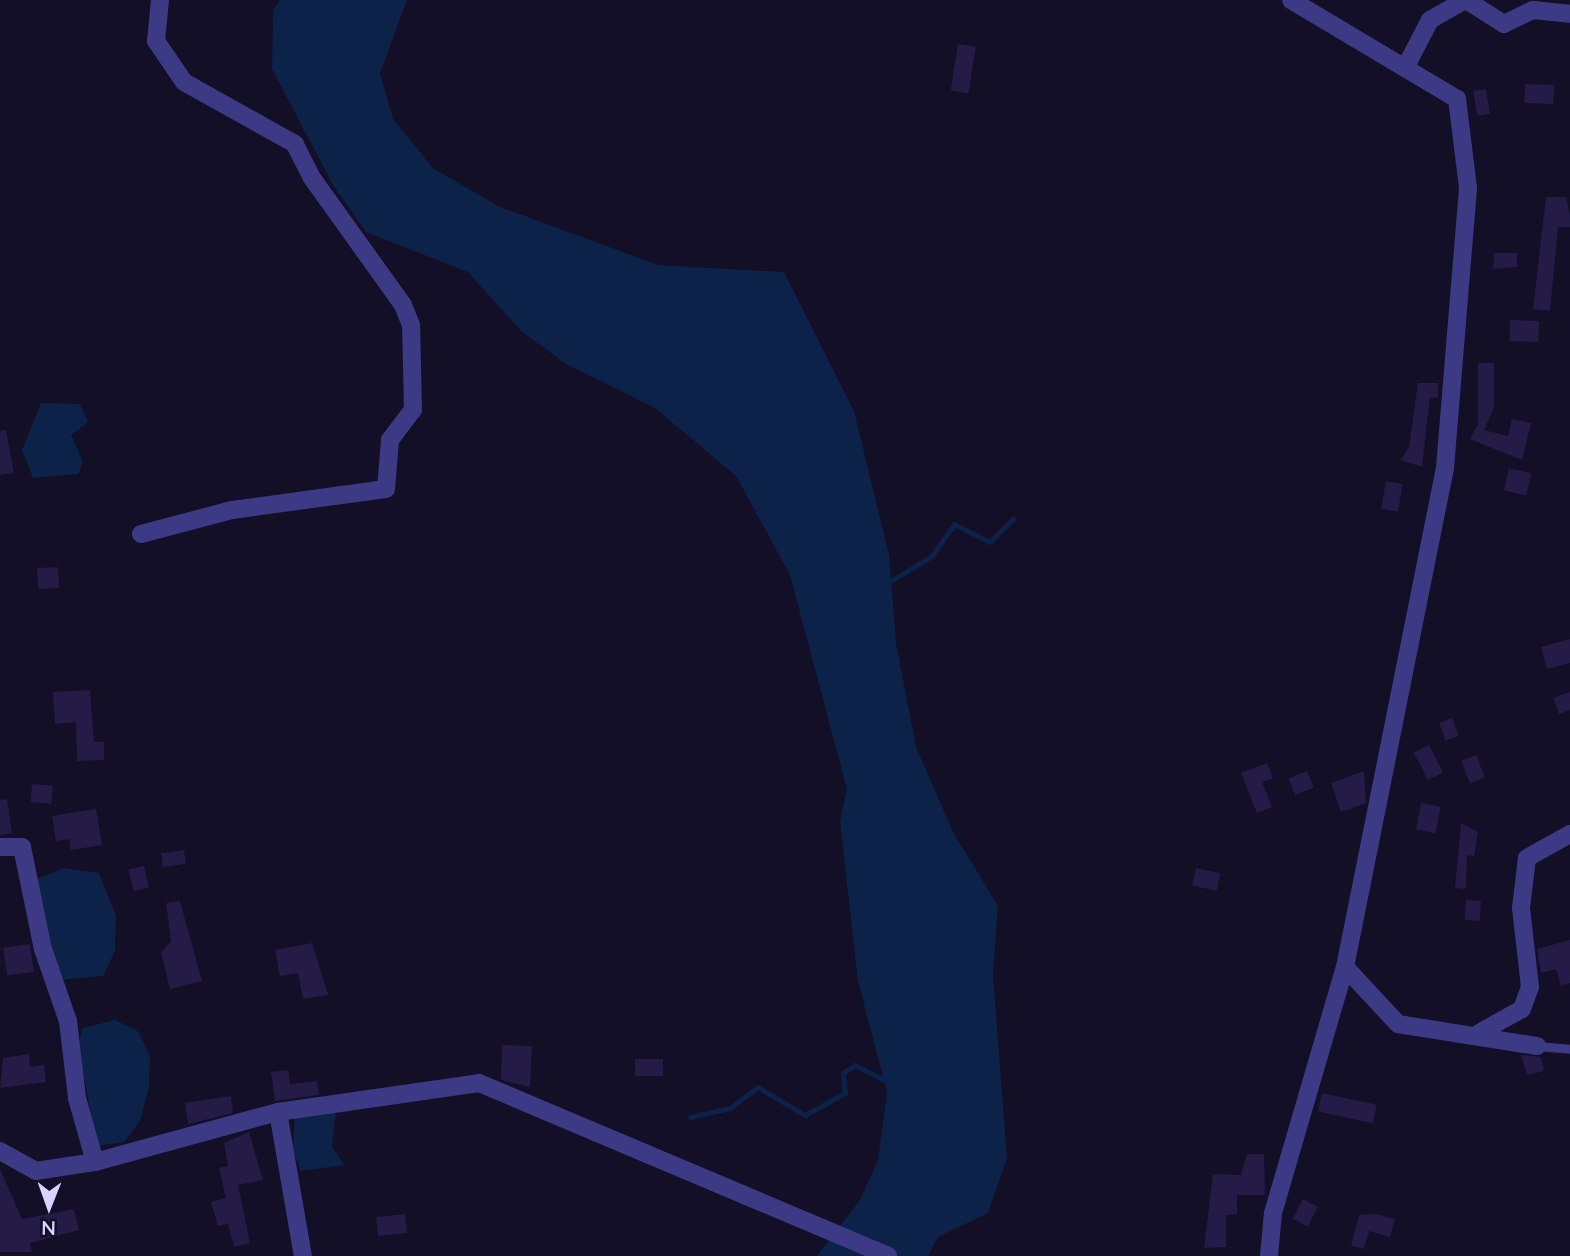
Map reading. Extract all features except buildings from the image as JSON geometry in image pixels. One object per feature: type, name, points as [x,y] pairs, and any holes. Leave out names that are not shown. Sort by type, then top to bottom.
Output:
[{"type":"street","points":[[141,534],[232,510],[386,489],[390,440],[413,410],[411,325],[403,305],[312,178],[295,144],[184,82],[156,41],[160,0]]},
{"type":"street","points":[[1269,1256],[1273,1213],[1345,967],[1445,468],[1467,202],[1457,99],[1291,0]]},
{"type":"street","points":[[1405,68],[1430,20],[1466,0],[1504,23],[1533,10],[1570,14]]},
{"type":"street","points":[[1479,1033],[1522,1009],[1530,986],[1521,908],[1527,858],[1570,834]]},
{"type":"street","points":[[0,847],[22,846],[43,949],[68,1021],[77,1098],[94,1162]]},
{"type":"street","points":[[1345,967],[1398,1024],[1479,1033],[1537,1046]]},
{"type":"street","points":[[0,1151],[36,1171],[94,1162],[278,1112],[479,1083],[726,1182],[888,1256]]},
{"type":"street","points":[[278,1112],[303,1256]]},
{"type":"lane","points":[[1537,1046],[1570,1049]]},
{"type":"water","points":[[280,0],[407,0],[380,73],[393,119],[433,168],[498,206],[658,265],[784,272],[854,411],[889,555],[896,643],[916,747],[953,832],[998,906],[993,975],[1007,1158],[988,1213],[938,1237],[928,1256],[817,1256],[860,1200],[878,1160],[887,1092],[858,981],[840,821],[847,789],[790,575],[736,476],[655,408],[566,364],[521,331],[468,272],[366,232],[333,185],[272,69],[273,11]]},
{"type":"water","points":[[41,403],[80,404],[88,422],[71,435],[83,462],[78,474],[33,478],[22,450]]},
{"type":"water","points":[[64,868],[99,873],[116,916],[115,951],[103,976],[59,980],[37,879]]},
{"type":"water","points":[[115,1020],[138,1031],[150,1056],[149,1087],[140,1121],[124,1142],[97,1146],[78,1046],[83,1028]]},
{"type":"water","points":[[295,1110],[336,1110],[332,1146],[344,1165],[301,1171],[293,1150]]},
{"type":"waterway","points":[[886,584],[932,556],[954,524],[990,542],[1013,519]]},
{"type":"waterway","points":[[690,1117],[730,1108],[758,1087],[805,1115],[845,1093],[843,1073],[855,1065],[889,1082]]}]
